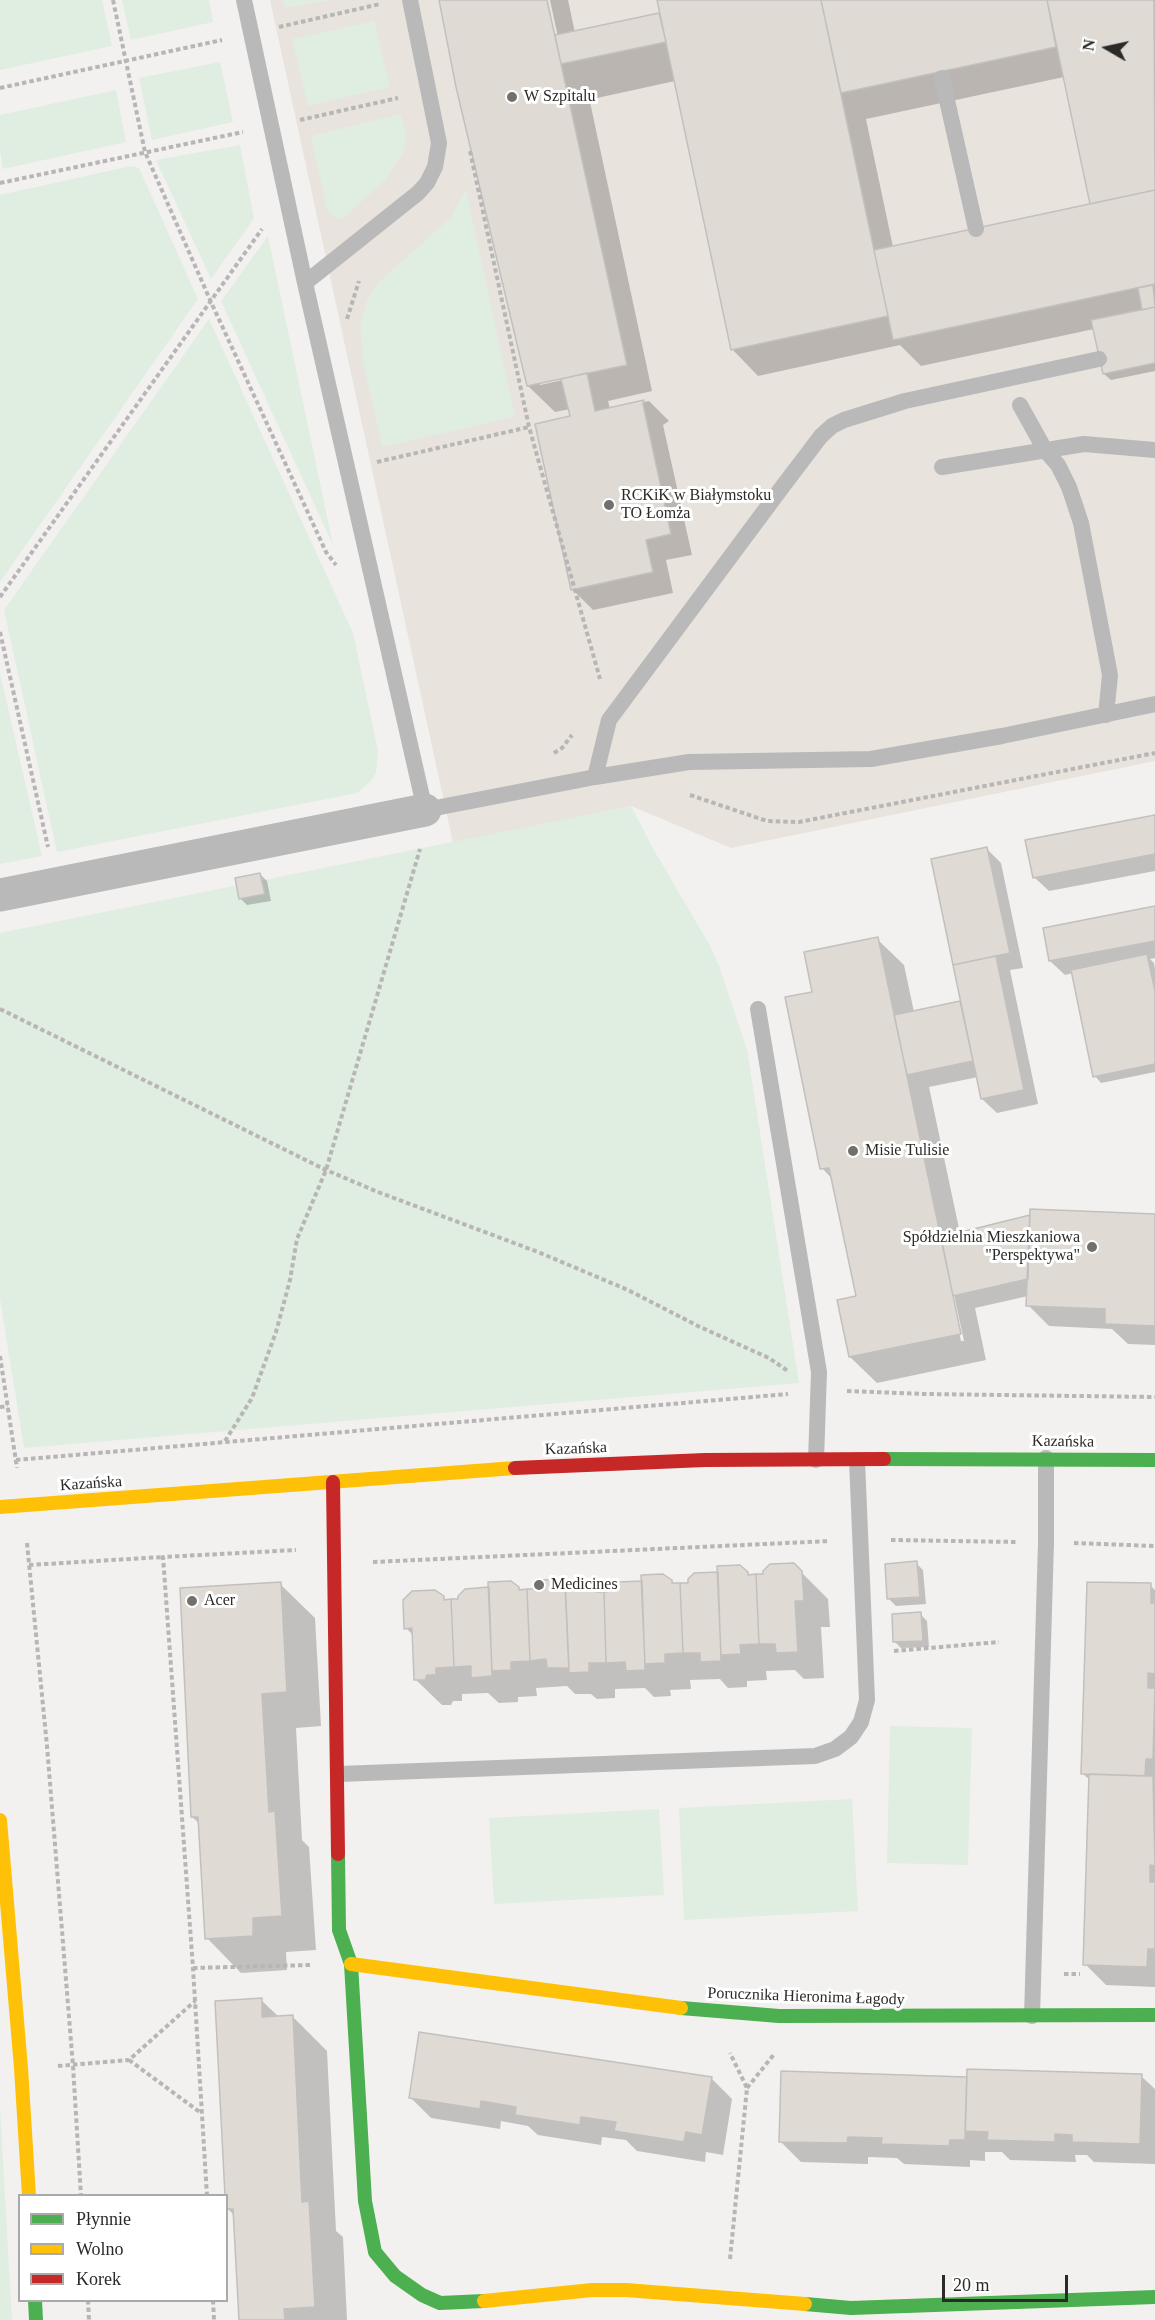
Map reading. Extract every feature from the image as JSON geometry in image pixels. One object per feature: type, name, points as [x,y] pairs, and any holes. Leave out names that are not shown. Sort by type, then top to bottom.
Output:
[{"type":"street","points":[[0,895],[424,825]]},
{"type":"street","name":"Kazańska","points":[[0,1507],[519,1468],[705,1460],[1046,1458],[1155,1460]]},
{"type":"street","points":[[333,1482],[339,1774],[339,1930],[351,1964],[365,2201],[372,2240],[380,2258],[395,2276],[422,2295],[440,2303],[467,2303],[603,2290],[850,2308],[1155,2297]]},
{"type":"street","points":[[0,1820],[29,2194]]},
{"type":"street","name":"Porucznika Hieronima Łagody","points":[[351,1964],[711,2013],[779,2016],[1155,2015]]},
{"type":"street","points":[[35,2302],[36,2320]]},
{"type":"lane","points":[[244,0],[424,825],[595,777],[689,762],[870,759],[1002,736],[1155,704]]},
{"type":"lane","points":[[305,283],[418,193],[427,183],[435,167],[439,143],[410,0]]},
{"type":"lane","points":[[942,78],[976,229]]},
{"type":"lane","points":[[595,777],[609,720],[783,486],[821,436],[832,426],[905,401],[1100,359]]},
{"type":"lane","points":[[1020,405],[1045,450],[1058,465],[1069,487],[1081,523],[1110,675],[1106,715]]},
{"type":"lane","points":[[942,467],[1084,444],[1155,450]]},
{"type":"lane","points":[[758,1009],[819,1372],[816,1460]]},
{"type":"lane","points":[[1032,2016],[1046,1542],[1046,1458]]},
{"type":"lane","points":[[339,1774],[815,1756],[835,1749],[851,1737],[861,1722],[867,1701],[857,1460]]},
{"type":"lane","points":[[440,2303],[442,2320]]},
{"type":"path","points":[[113,0],[145,152],[326,552],[338,567]]},
{"type":"path","points":[[0,88],[385,3]]},
{"type":"path","points":[[0,183],[429,93]]},
{"type":"path","points":[[468,144],[529,427],[602,686]]},
{"type":"path","points":[[465,165],[471,155]]},
{"type":"path","points":[[0,597],[263,228]]},
{"type":"path","points":[[345,328],[349,306],[363,275]]},
{"type":"path","points":[[373,462],[529,427]]},
{"type":"path","points":[[0,632],[48,848]]},
{"type":"path","points":[[553,753],[562,748],[576,731]]},
{"type":"path","points":[[685,793],[767,821],[799,822],[1155,753]]},
{"type":"path","points":[[225,1442],[252,1398],[276,1332],[290,1280],[297,1239],[326,1170],[424,825]]},
{"type":"path","points":[[0,1009],[326,1170],[538,1252],[628,1290],[700,1328],[769,1358],[818,1391]]},
{"type":"path","points":[[0,1356],[24,1505],[47,1746],[81,2194]]},
{"type":"path","points":[[16,1460],[818,1391],[1155,1397]]},
{"type":"path","points":[[0,1407],[8,1406]]},
{"type":"path","points":[[29,1565],[334,1548],[352,1548],[369,1563],[861,1539],[1155,1546]]},
{"type":"path","points":[[163,1557],[194,1968],[207,2194]]},
{"type":"path","points":[[866,1653],[999,1642]]},
{"type":"path","points":[[194,1968],[351,1964]]},
{"type":"path","points":[[52,2067],[129,2060],[195,2000]]},
{"type":"path","points":[[726,2299],[747,2088],[729,2050]]},
{"type":"path","points":[[747,2088],[776,2052]]},
{"type":"path","points":[[129,2060],[202,2113]]},
{"type":"path","points":[[88,2302],[89,2320]]},
{"type":"path","points":[[213,2302],[214,2320]]},
{"type":"shaded area","points":[[0,0],[102,0],[112,46],[0,70]]},
{"type":"shaded area","points":[[122,0],[209,0],[213,22],[131,40]]},
{"type":"shaded area","points":[[270,0],[1155,0],[1155,761],[731,848],[631,806],[453,843]]},
{"type":"shaded area","points":[[283,0],[330,0],[285,8]]},
{"type":"shaded area","points":[[374,21],[390,87],[308,106],[292,39]]},
{"type":"shaded area","points":[[220,62],[233,122],[152,140],[139,78]]},
{"type":"shaded area","points":[[116,90],[126,142],[3,169],[0,151],[0,115]]},
{"type":"shaded area","points":[[400,114],[407,134],[404,151],[385,180],[345,217],[337,219],[327,210],[311,136]]},
{"type":"shaded area","points":[[240,145],[254,218],[211,279],[156,160]]},
{"type":"shaded area","points":[[131,166],[139,168],[198,299],[0,582],[0,195]]},
{"type":"shaded area","points":[[466,190],[515,417],[382,447],[363,361],[360,326],[367,300],[379,282],[451,217]]},
{"type":"shaded area","points":[[268,236],[333,545],[221,301]]},
{"type":"shaded area","points":[[209,319],[353,633],[378,751],[376,773],[371,781],[357,793],[57,852],[4,610]]},
{"type":"shaded area","points":[[0,673],[42,856],[0,864]]},
{"type":"shaded area","points":[[631,806],[709,944],[720,968],[747,1049],[799,1383],[24,1448],[0,1299],[0,933]]},
{"type":"shaded area","points":[[890,1726],[972,1728],[968,1865],[887,1863]]},
{"type":"shaded area","points":[[852,1799],[858,1911],[684,1920],[679,1808]]},
{"type":"shaded area","points":[[659,1809],[664,1895],[494,1904],[489,1818]]},
{"type":"shaded area","points":[[0,2106],[1,2125],[12,2320],[0,2320]]},
{"type":"building","points":[[439,0],[547,0],[627,365],[527,386],[456,87]]},
{"type":"building","points":[[657,0],[821,0],[888,316],[731,350]]},
{"type":"building","points":[[821,0],[1047,0],[1056,47],[841,93]]},
{"type":"building","points":[[1047,0],[1154,0],[1155,190],[1090,204]]},
{"type":"building","points":[[659,13],[666,42],[561,64],[555,35]]},
{"type":"building","points":[[1155,190],[1155,284],[893,340],[874,250]]},
{"type":"building","points":[[1153,285],[1155,307],[1142,310],[1138,288]]},
{"type":"building","points":[[1155,307],[1155,363],[1103,374],[1091,320]]},
{"type":"building","name":"RCKiK w Białymstoku TO Łomża","points":[[587,373],[595,411],[644,400],[671,534],[646,540],[653,572],[571,590],[535,424],[570,416],[561,379]]},
{"type":"building","points":[[1155,815],[1155,854],[1033,878],[1025,840]]},
{"type":"building","points":[[987,847],[1010,953],[953,965],[931,859]]},
{"type":"building","points":[[260,873],[265,894],[239,899],[235,878]]},
{"type":"building","points":[[1155,906],[1155,941],[1049,961],[1043,928]]},
{"type":"building","points":[[878,937],[961,1334],[849,1357],[837,1300],[856,1296],[829,1168],[820,1169],[785,997],[812,992],[804,952]]},
{"type":"building","points":[[1147,954],[1155,991],[1155,1064],[1093,1077],[1071,970]]},
{"type":"building","points":[[996,956],[1024,1090],[981,1099],[953,965]]},
{"type":"building","points":[[960,1001],[973,1061],[907,1075],[894,1015]]},
{"type":"building","name":"Spółdzielnia Mieszkaniowa \"Perspektywa\"","points":[[1030,1209],[1155,1214],[1155,1326],[1105,1324],[1105,1309],[1026,1306]]},
{"type":"building","points":[[1030,1215],[1028,1279],[953,1296],[941,1237]]},
{"type":"building","points":[[917,1561],[920,1597],[887,1599],[885,1564]]},
{"type":"building","points":[[794,1563],[802,1571],[804,1601],[795,1601],[798,1652],[776,1653],[775,1644],[759,1644],[756,1574],[763,1574],[770,1564]]},
{"type":"building","points":[[740,1565],[748,1572],[748,1575],[756,1574],[759,1644],[740,1645],[741,1654],[721,1655],[717,1566]]},
{"type":"building","points":[[718,1572],[721,1661],[700,1662],[700,1653],[683,1653],[680,1583],[688,1583],[688,1579],[694,1573]]},
{"type":"building","points":[[663,1574],[672,1580],[672,1583],[680,1583],[683,1653],[665,1654],[665,1663],[645,1664],[641,1575]]},
{"type":"building","points":[[565,1579],[569,1668],[547,1668],[546,1659],[530,1661],[527,1589],[534,1589],[541,1580]]},
{"type":"building","points":[[511,1581],[519,1587],[519,1590],[527,1589],[530,1661],[511,1662],[511,1670],[492,1671],[488,1582]]},
{"type":"building","points":[[642,1581],[645,1670],[626,1671],[625,1662],[606,1663],[604,1592],[612,1591],[619,1582]]},
{"type":"building","points":[[281,1582],[287,1692],[262,1694],[269,1812],[275,1811],[282,1916],[253,1918],[253,1936],[205,1939],[198,1817],[191,1817],[180,1588]]},
{"type":"building","points":[[1087,1582],[1151,1583],[1151,1603],[1155,1603],[1155,1674],[1148,1673],[1148,1688],[1155,1688],[1153,1759],[1146,1759],[1145,1776],[1081,1774]]},
{"type":"building","points":[[591,1583],[597,1592],[604,1592],[606,1663],[589,1663],[589,1672],[569,1673],[565,1584]]},
{"type":"building","points":[[489,1587],[492,1676],[471,1678],[471,1666],[454,1667],[451,1599],[458,1599],[465,1589]]},
{"type":"building","points":[[435,1590],[444,1596],[444,1600],[451,1599],[454,1667],[436,1668],[436,1675],[427,1675],[425,1680],[414,1680],[412,1628],[404,1629],[403,1600],[412,1591]]},
{"type":"building","points":[[921,1612],[923,1641],[893,1642],[892,1614]]},
{"type":"building","points":[[1089,1774],[1153,1776],[1155,1866],[1150,1865],[1150,1882],[1155,1882],[1155,1949],[1148,1949],[1147,1967],[1083,1965]]},
{"type":"building","points":[[262,1998],[262,2017],[293,2015],[302,2202],[309,2201],[315,2307],[284,2309],[285,2320],[239,2320],[233,2209],[228,2209],[228,2194],[225,2194],[215,2001]]},
{"type":"building","points":[[419,2032],[712,2077],[702,2135],[686,2132],[684,2142],[614,2131],[616,2122],[581,2117],[580,2125],[515,2115],[516,2107],[481,2101],[480,2109],[409,2098]]},
{"type":"building","points":[[967,2069],[1142,2074],[1140,2144],[1072,2142],[1072,2135],[1055,2134],[1055,2142],[987,2140],[988,2132],[965,2131]]},
{"type":"building","points":[[781,2071],[967,2077],[965,2140],[950,2140],[949,2146],[881,2144],[882,2138],[848,2137],[847,2143],[779,2142]]},
{"type":"traffic: fast","points":[[884,1459],[1155,1460]]},
{"type":"traffic: fast","points":[[338,1854],[339,1930],[351,1964],[365,2201],[375,2252],[395,2276],[422,2295],[440,2303],[484,2301]]},
{"type":"traffic: fast","points":[[681,2008],[779,2016],[1155,2015]]},
{"type":"traffic: fast","points":[[805,2304],[851,2308],[1155,2297]]},
{"type":"traffic: fast","points":[[35,2302],[36,2320]]},
{"type":"traffic: slow","points":[[0,1507],[515,1468]]},
{"type":"traffic: slow","points":[[0,1820],[21,2068],[29,2194]]},
{"type":"traffic: slow","points":[[351,1964],[681,2008]]},
{"type":"traffic: slow","points":[[484,2301],[592,2290],[626,2290],[805,2304]]},
{"type":"traffic: jam","points":[[515,1468],[705,1460],[884,1459]]},
{"type":"traffic: jam","points":[[333,1482],[338,1854]]},
{"type":"place","name":"W Szpitalu","points":[[512,97]]},
{"type":"place","name":"RCKiK w Białymstoku TO Łomża","points":[[609,505]]},
{"type":"place","name":"Misie Tulisie","points":[[853,1151]]},
{"type":"place","name":"Spółdzielnia Mieszkaniowa \"Perspektywa\"","points":[[1092,1247]]},
{"type":"place","name":"Medicines","points":[[539,1585]]},
{"type":"place","name":"Acer","points":[[192,1601]]}]
